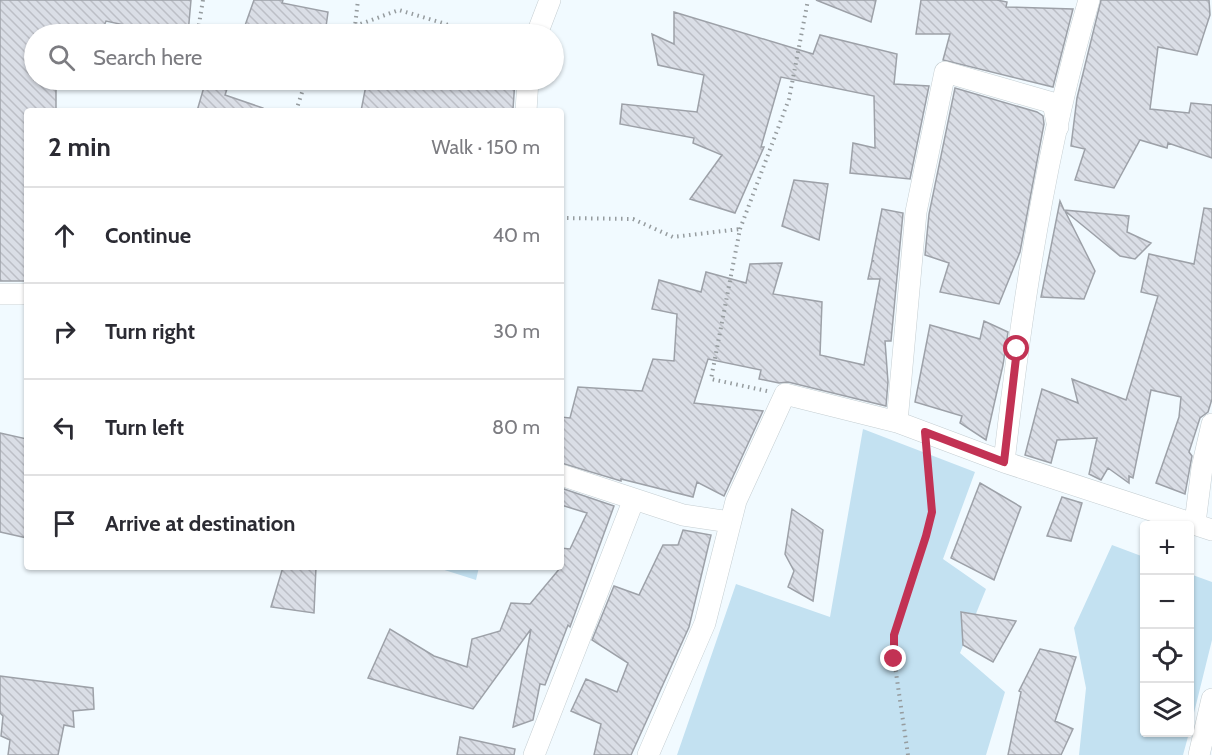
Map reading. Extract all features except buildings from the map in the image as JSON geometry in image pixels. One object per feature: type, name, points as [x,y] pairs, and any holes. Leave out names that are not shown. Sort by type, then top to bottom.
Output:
[{"type":"street","points":[[541,24],[550,0]]},
{"type":"street","points":[[1004,462],[1029,265],[1058,127],[1089,0]]},
{"type":"street","points":[[897,422],[916,212],[945,72],[1053,103],[1058,127]]},
{"type":"street","points":[[526,108],[527,90]]},
{"type":"street","points":[[0,294],[24,294]]},
{"type":"street","points":[[648,755],[705,623],[736,501],[785,394],[897,422],[1004,462],[1203,527],[1202,468],[1212,424]]},
{"type":"street","points":[[564,476],[682,516],[730,522]]},
{"type":"street","points":[[534,755],[634,499]]},
{"type":"street","points":[[1199,755],[1212,699]]},
{"type":"path","points":[[199,24],[203,0]]},
{"type":"path","points":[[355,24],[358,0]]},
{"type":"path","points":[[785,394],[711,379],[740,229],[789,99],[808,0]]},
{"type":"path","points":[[360,24],[399,10],[446,24]]},
{"type":"path","points":[[297,108],[303,90]]},
{"type":"path","points":[[564,218],[633,219],[673,237],[740,229]]},
{"type":"path","points":[[908,755],[894,659],[894,635],[932,512],[925,432]]},
{"type":"shaded area","points":[[863,429],[975,472],[943,559],[986,589],[960,653],[1005,692],[986,755],[677,755],[736,584],[830,617]]},
{"type":"shaded area","points":[[1112,545],[1140,556],[1140,737],[1188,737],[1183,755],[1079,755],[1086,688],[1074,628]]},
{"type":"shaded area","points":[[444,570],[478,570],[476,580]]},
{"type":"shaded area","points":[[1194,575],[1212,582],[1212,640],[1194,713]]},
{"type":"route","points":[[894,659],[894,635],[932,512],[925,432],[1004,462],[1017,349]]}]
